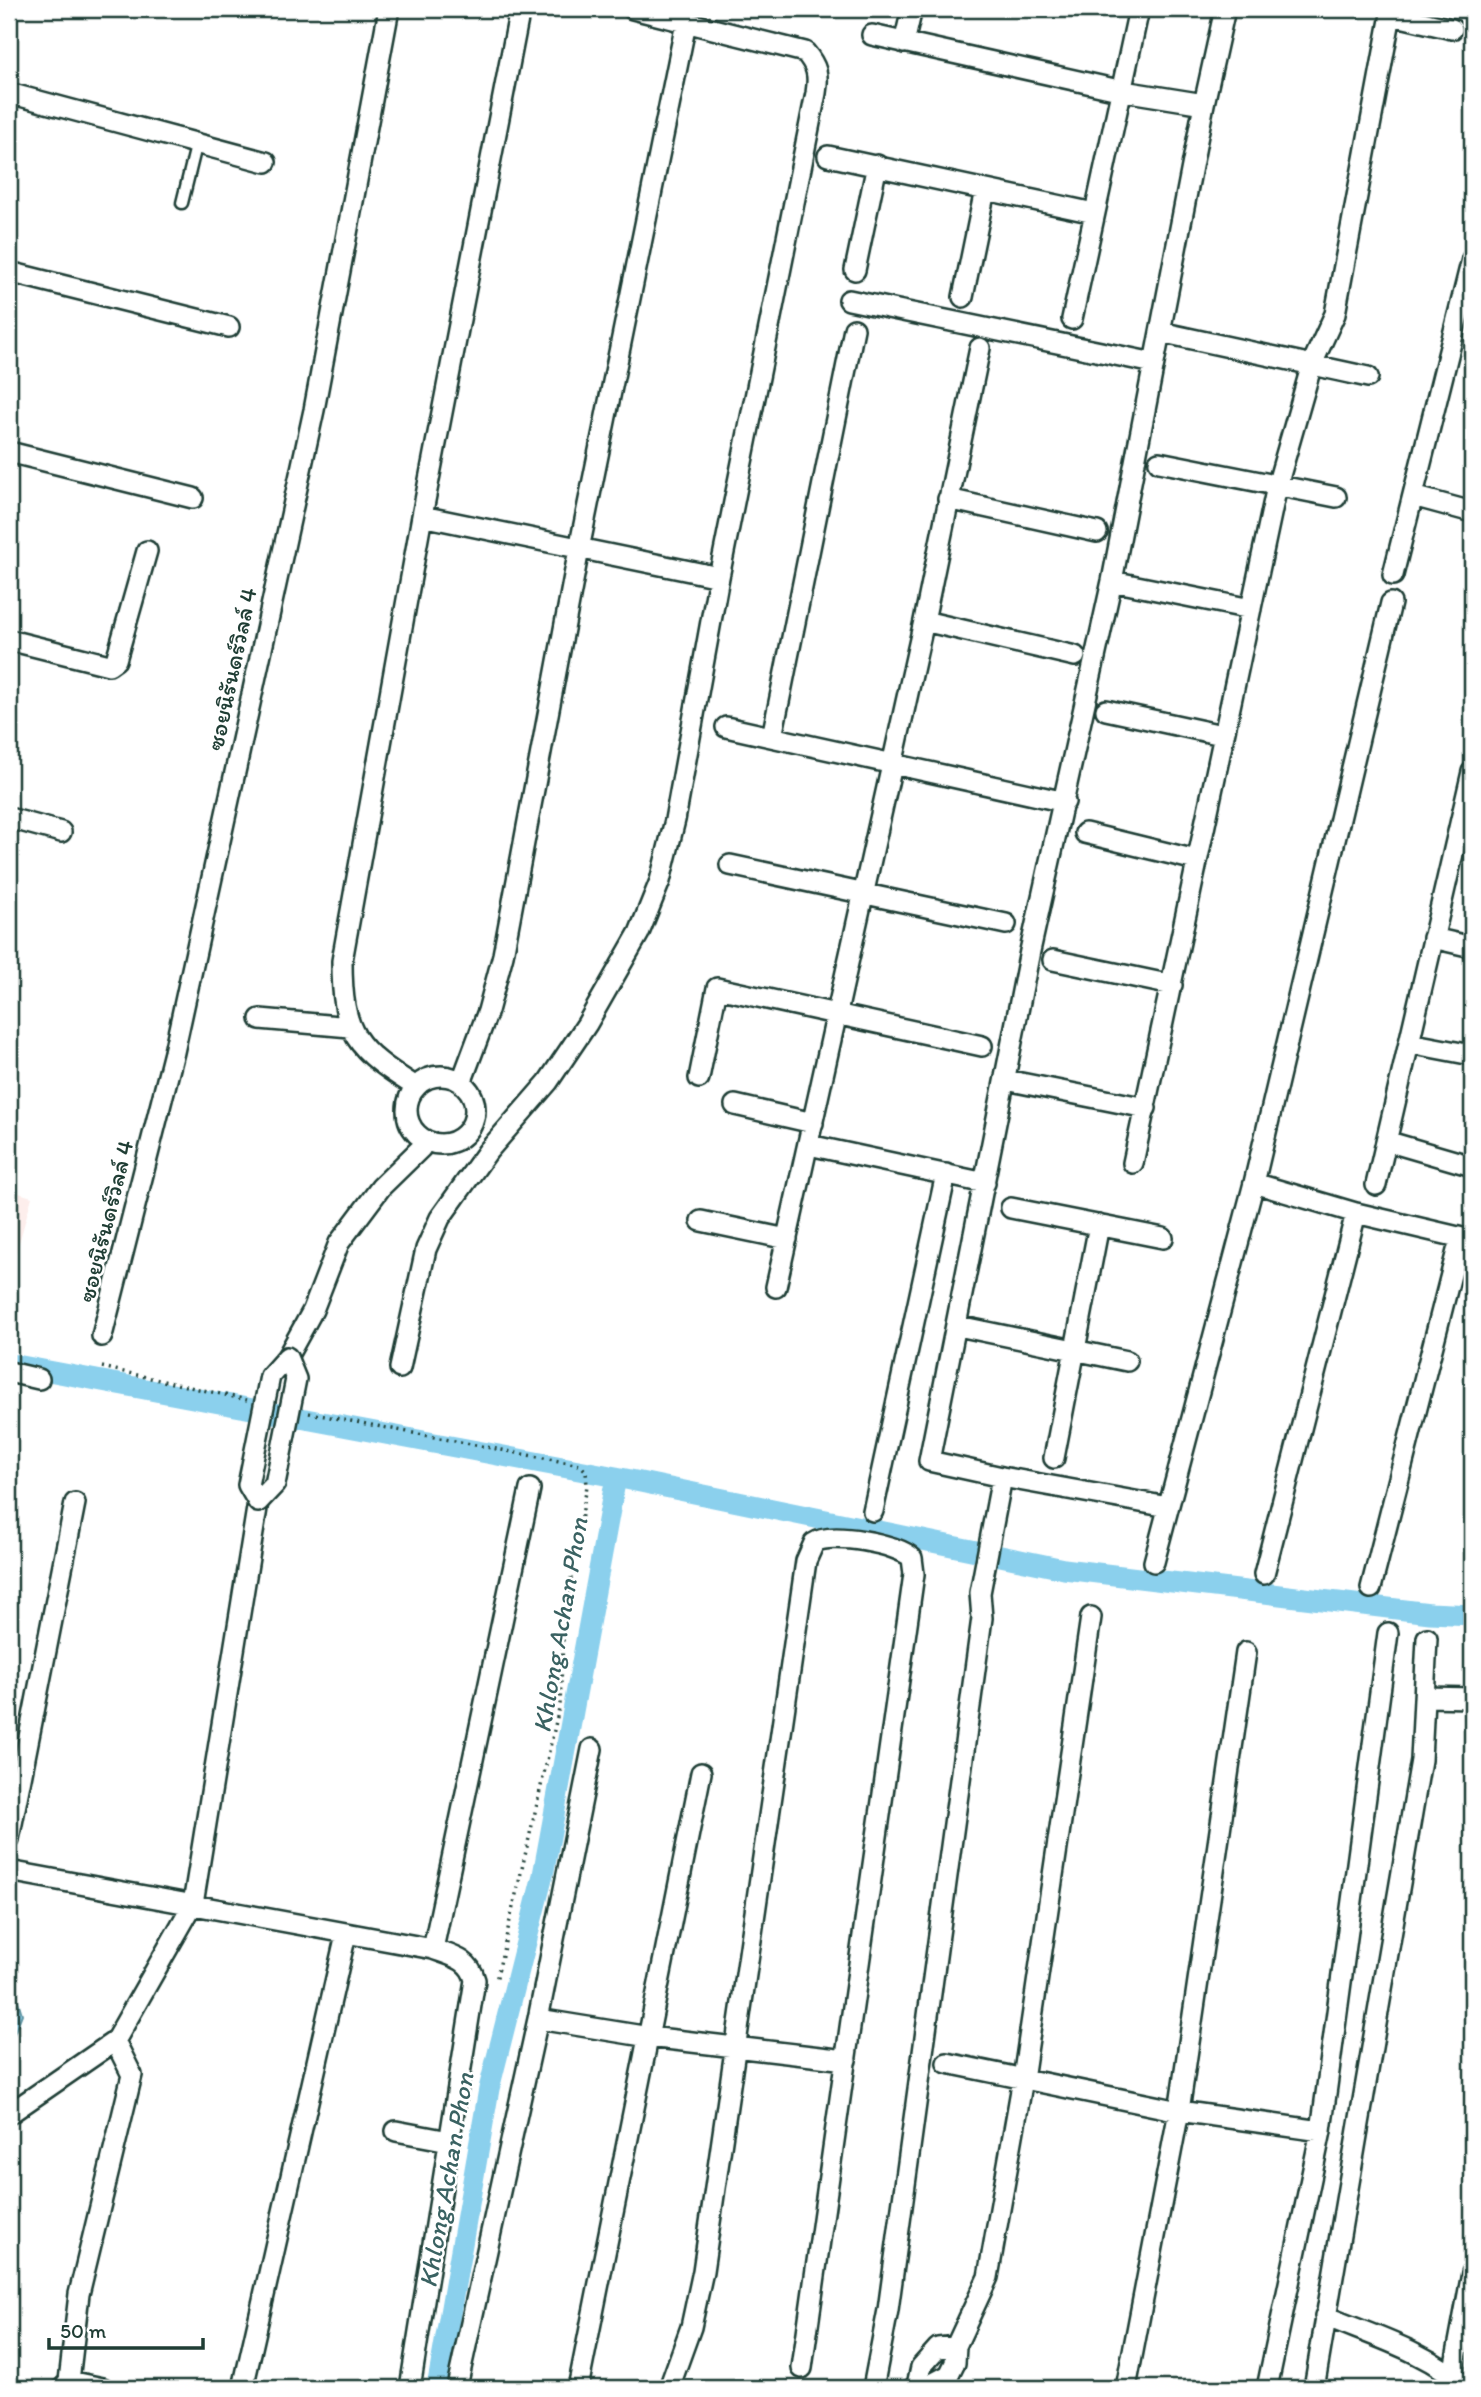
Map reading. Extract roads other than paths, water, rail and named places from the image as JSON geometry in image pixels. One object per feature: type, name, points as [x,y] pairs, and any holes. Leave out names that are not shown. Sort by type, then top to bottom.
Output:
[{"type":"street","name":"ซอยนิรันดร์วิลล์ 4","points":[[102,1336],[174,1052],[314,410],[390,9]]},
{"type":"street","points":[[416,1087],[371,1059],[350,1027],[342,982],[345,938],[422,516],[520,9]]},
{"type":"street","points":[[400,1368],[432,1235],[449,1204],[488,1151],[548,1082],[587,1024],[639,933],[656,891],[676,820],[719,577],[818,75],[814,62],[805,52],[633,9]]},
{"type":"street","points":[[904,43],[912,9]]},
{"type":"street","points":[[1072,318],[1139,9]]},
{"type":"street","points":[[1168,1507],[929,1461],[958,1326],[1030,951],[1112,580],[1204,104],[1225,9]]},
{"type":"street","points":[[1133,1163],[1276,486],[1312,364],[1335,314],[1392,12],[1452,29]]},
{"type":"street","points":[[461,1083],[488,1011],[503,955],[579,549],[687,23]]},
{"type":"street","points":[[872,36],[1123,91],[1204,104]]},
{"type":"street","points":[[9,93],[266,162]]},
{"type":"street","points":[[828,156],[1094,213]]},
{"type":"street","points":[[855,270],[877,165]]},
{"type":"street","points":[[963,297],[985,190]]},
{"type":"street","points":[[1393,575],[1472,259]]},
{"type":"street","points":[[9,272],[229,327]]},
{"type":"street","points":[[849,300],[1154,363]]},
{"type":"street","points":[[772,737],[854,329]]},
{"type":"street","points":[[1160,332],[1368,377]]},
{"type":"street","points":[[776,1287],[924,621],[980,348]]},
{"type":"street","points":[[9,452],[193,498]]},
{"type":"street","points":[[1159,462],[1336,497]]},
{"type":"street","points":[[1413,496],[1472,512]]},
{"type":"street","points":[[948,499],[1097,532]]},
{"type":"street","points":[[422,516],[719,577]]},
{"type":"street","points":[[9,640],[98,664],[109,664],[116,660],[147,551]]},
{"type":"street","points":[[1112,580],[1251,609]]},
{"type":"street","points":[[1154,1562],[1254,1183],[1391,603]]},
{"type":"street","points":[[924,621],[1075,656]]},
{"type":"street","points":[[1107,710],[1222,735]]},
{"type":"street","points":[[726,727],[1065,802]]},
{"type":"street","points":[[1376,1185],[1433,938],[1465,835],[1472,772]]},
{"type":"street","points":[[9,818],[61,832]]},
{"type":"street","points":[[1085,833],[1196,860]]},
{"type":"street","points":[[730,865],[1006,925]]},
{"type":"street","points":[[1433,938],[1472,947]]},
{"type":"street","points":[[1053,960],[1172,985]]},
{"type":"street","points":[[699,1078],[717,988],[982,1046]]},
{"type":"street","points":[[260,1019],[350,1027]]},
{"type":"street","points":[[1409,1043],[1472,1055]]},
{"type":"street","points":[[442,1076],[461,1083],[472,1099],[474,1109],[469,1128],[454,1142],[434,1144],[424,1140],[410,1125],[407,1115],[410,1095],[416,1087],[433,1077],[442,1076]]},
{"type":"street","points":[[1006,1080],[1146,1108]]},
{"type":"street","points":[[735,1105],[813,1123]]},
{"type":"street","points":[[469,1128],[488,1151]]},
{"type":"street","points":[[258,1502],[247,1485],[270,1376],[287,1357],[313,1310],[339,1243],[375,1195],[421,1148],[424,1140]]},
{"type":"street","points":[[1387,1141],[1472,1166]]},
{"type":"street","points":[[808,1145],[985,1183]]},
{"type":"street","points":[[873,1511],[946,1174]]},
{"type":"street","points":[[1254,1183],[1356,1213],[1466,1240],[1371,1588]]},
{"type":"street","points":[[1012,1208],[1163,1238]]},
{"type":"street","points":[[1264,1574],[1356,1213]]},
{"type":"street","points":[[701,1221],[788,1238]]},
{"type":"street","points":[[1054,1458],[1077,1350],[1099,1224]]},
{"type":"street","points":[[958,1326],[1127,1361]]},
{"type":"street","points":[[9,2114],[115,2041],[193,1904],[258,1502],[275,1484],[296,1379],[287,1357]]},
{"type":"street","points":[[9,1372],[39,1378]]},
{"type":"street","points":[[873,2388],[888,2310],[982,1618],[980,1593],[1002,1477]]},
{"type":"street","points":[[433,1949],[530,1489]]},
{"type":"street","points":[[9,1839],[75,1503]]},
{"type":"street","points":[[669,2388],[691,2328],[703,2271],[806,1561],[814,1544],[820,1538],[830,1537],[899,1548],[912,1558],[914,1566],[802,2368]]},
{"type":"street","points":[[915,2386],[928,2386],[949,2375],[955,2363],[956,2346],[988,2277],[1023,2079],[1091,1617]]},
{"type":"street","points":[[1266,2388],[1321,2131],[1388,1633]]},
{"type":"street","points":[[1314,2388],[1421,1760],[1427,1638]]},
{"type":"street","points":[[1126,2388],[1179,2111],[1246,1652]]},
{"type":"street","points":[[1426,1697],[1472,1698]]},
{"type":"street","points":[[458,2382],[538,2020],[592,1749]]},
{"type":"street","points":[[578,2388],[701,1773]]},
{"type":"street","points":[[9,1871],[433,1949],[465,1961],[473,1970],[475,1980],[410,2388]]},
{"type":"street","points":[[243,2388],[346,1934]]},
{"type":"street","points":[[538,2020],[649,2037],[846,2060]]},
{"type":"street","points":[[103,2388],[66,2385],[79,2294],[132,2075],[115,2041]]},
{"type":"street","points":[[947,2063],[1179,2111],[1321,2131]]},
{"type":"street","points":[[396,2131],[449,2141]]},
{"type":"street","points":[[1325,2316],[1406,2350],[1460,2382],[1472,2273]]},
{"type":"lane","points":[[182,203],[197,142]]},
{"type":"water","points":[[9,1972],[22,2014],[9,2046]]},
{"type":"waterway","name":"Khlong Achan Phon","points":[[11,1364],[616,1477],[543,1875],[489,2089],[437,2388]]},
{"type":"waterway","points":[[616,1477],[1064,1569],[1430,1613],[1472,1615]]}]
